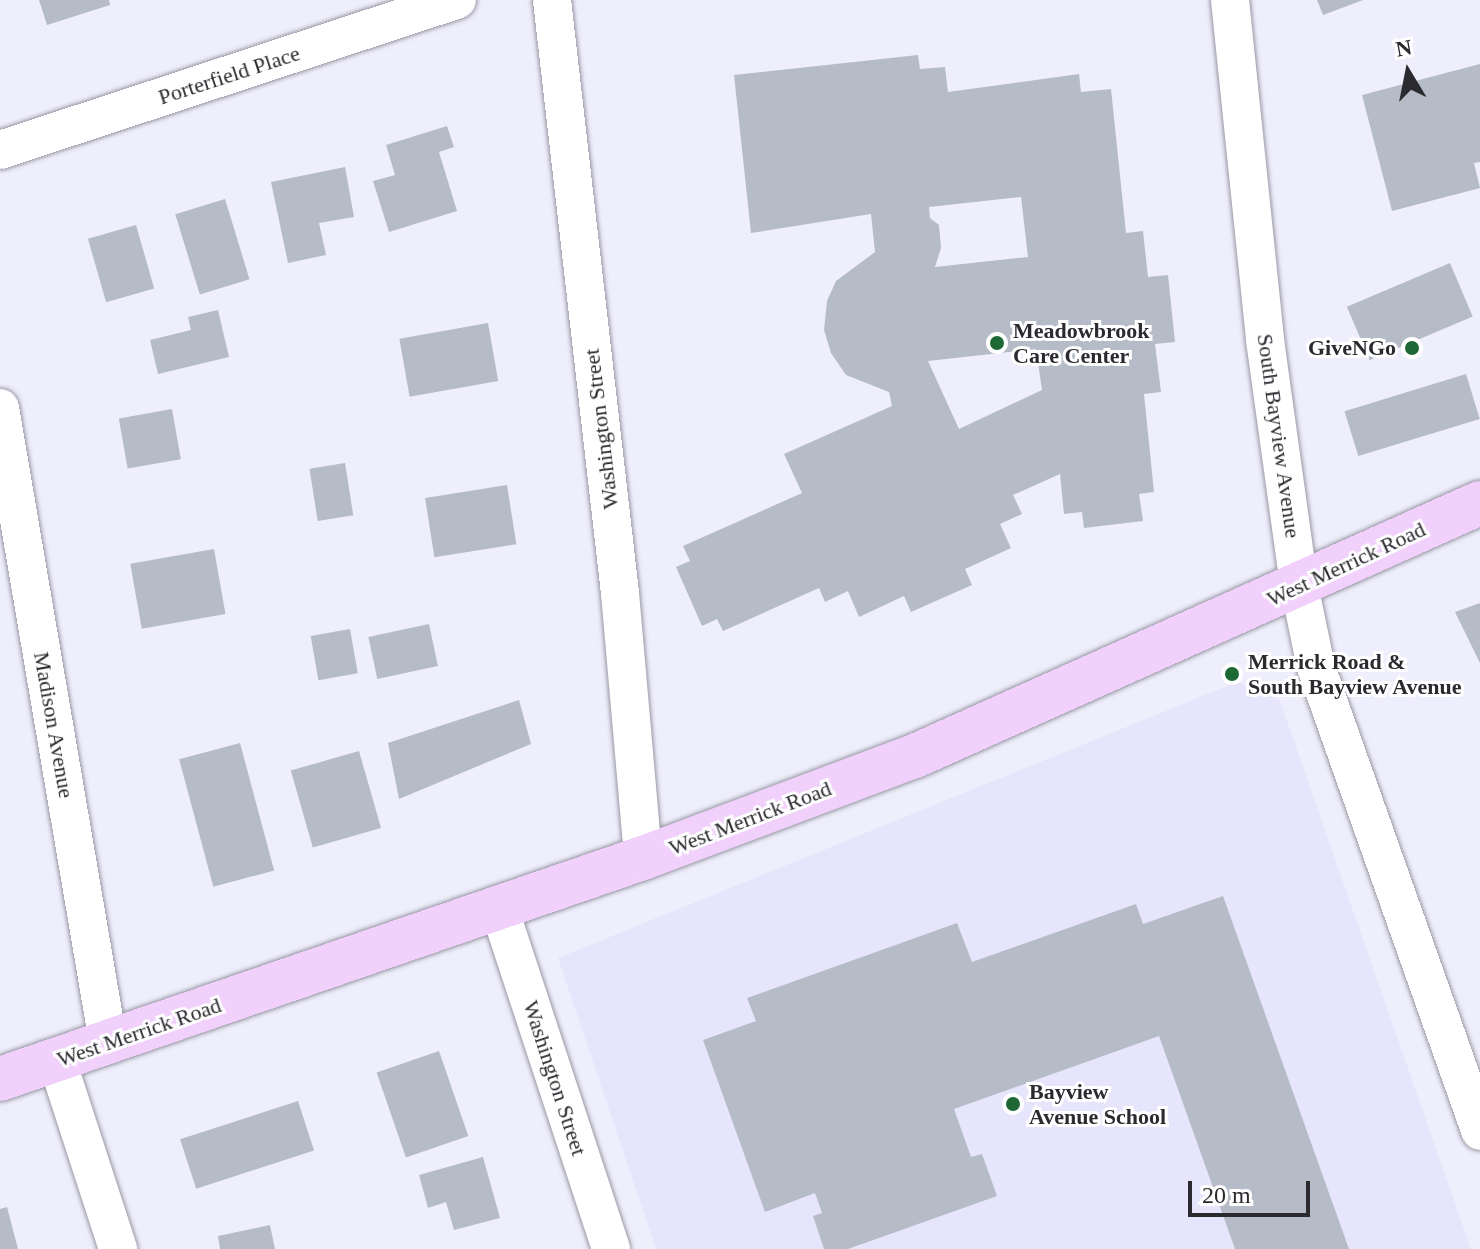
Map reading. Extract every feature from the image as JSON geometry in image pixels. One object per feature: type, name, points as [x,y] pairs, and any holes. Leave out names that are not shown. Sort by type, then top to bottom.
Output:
[{"type":"main road","name":"West Merrick Road","points":[[0,1079],[643,858],[915,756],[1480,503]]},
{"type":"street","name":"Porterfield Place","points":[[0,150],[457,0]]},
{"type":"street","name":"Washington Street","points":[[552,0],[619,577],[643,858]]},
{"type":"street","name":"South Bayview Avenue","points":[[1230,0],[1265,340],[1299,585],[1316,667],[1480,1131]]},
{"type":"street","name":"Madison Avenue","points":[[0,408],[108,1042]]},
{"type":"street","name":"Washington Street","points":[[499,908],[611,1249]]},
{"type":"street","points":[[57,1061],[118,1249]]},
{"type":"shaded area","name":"Bayview Avenue School","points":[[1237,682],[1280,701],[1471,1249],[656,1249],[558,958]]},
{"type":"building","points":[[39,0],[109,0],[110,5],[47,25]]},
{"type":"building","points":[[1317,0],[1363,0],[1323,15]]},
{"type":"building","name":"Meadowbrook Care Center","points":[[918,55],[920,69],[945,67],[948,92],[1079,74],[1081,92],[1111,89],[1126,233],[1143,231],[1148,277],[1168,275],[1175,342],[1155,344],[1161,392],[1144,394],[1154,492],[1139,494],[1143,521],[1084,528],[1082,512],[1064,514],[1060,474],[1013,495],[1022,514],[1000,524],[1011,548],[965,569],[972,585],[911,612],[904,596],[859,617],[848,591],[825,602],[819,588],[723,631],[717,619],[702,626],[676,567],[690,561],[683,546],[802,493],[784,454],[892,406],[889,392],[846,375],[831,353],[824,330],[827,301],[836,281],[875,252],[871,214],[751,233],[734,75]],"holes":[[[1021,197],[1028,257],[935,267],[941,248],[939,225],[930,218],[929,207]],[[1036,349],[1042,390],[959,429],[928,361]]]},
{"type":"building","points":[[1480,64],[1480,162],[1474,163],[1480,188],[1392,211],[1362,95]]},
{"type":"building","points":[[447,126],[454,147],[439,152],[457,211],[389,232],[373,181],[395,175],[386,145]]},
{"type":"building","points":[[345,167],[354,217],[319,223],[326,255],[288,263],[271,182]]},
{"type":"building","points":[[225,199],[250,279],[200,295],[175,214]]},
{"type":"building","points":[[136,225],[154,288],[106,302],[88,239]]},
{"type":"building","points":[[1450,263],[1473,316],[1370,360],[1347,307]]},
{"type":"building","points":[[218,310],[229,357],[158,374],[150,340],[191,330],[188,317]]},
{"type":"building","points":[[488,323],[498,381],[410,397],[399,339]]},
{"type":"building","points":[[1466,374],[1480,419],[1358,456],[1345,411]]},
{"type":"building","points":[[172,409],[181,459],[128,469],[119,418]]},
{"type":"building","points":[[345,463],[353,515],[318,521],[309,469]]},
{"type":"building","points":[[507,485],[516,544],[434,557],[425,498]]},
{"type":"building","points":[[214,549],[225,614],[142,629],[130,564]]},
{"type":"building","points":[[1480,603],[1480,663],[1455,612]]},
{"type":"building","points":[[429,624],[438,666],[377,679],[368,637]]},
{"type":"building","points":[[350,629],[358,673],[318,680],[311,636]]},
{"type":"building","points":[[519,700],[531,744],[399,799],[388,743]]},
{"type":"building","points":[[240,743],[274,871],[213,887],[179,759]]},
{"type":"building","points":[[359,751],[381,828],[313,847],[291,771]]},
{"type":"building","points":[[1223,896],[1349,1249],[1235,1249],[1159,1036],[954,1109],[971,1157],[982,1154],[997,1196],[848,1249],[824,1249],[813,1216],[822,1213],[815,1193],[765,1212],[703,1040],[756,1021],[747,998],[957,923],[972,962],[1136,904],[1143,924]]},
{"type":"building","points":[[439,1051],[468,1136],[406,1158],[377,1072]]},
{"type":"building","points":[[298,1101],[314,1150],[196,1189],[180,1139]]},
{"type":"building","points":[[483,1157],[500,1218],[454,1230],[446,1202],[428,1208],[419,1175]]},
{"type":"building","points":[[7,1207],[18,1249],[0,1249],[0,1209]]},
{"type":"building","points":[[270,1225],[275,1249],[220,1249],[218,1236]]},
{"type":"place","name":"Meadowbrook Care Center","points":[[997,343]]},
{"type":"place","name":"GiveNGo","points":[[1412,348]]},
{"type":"place","name":"Merrick Road & South Bayview Avenue","points":[[1232,674]]},
{"type":"place","name":"Bayview Avenue School","points":[[1013,1104]]}]
